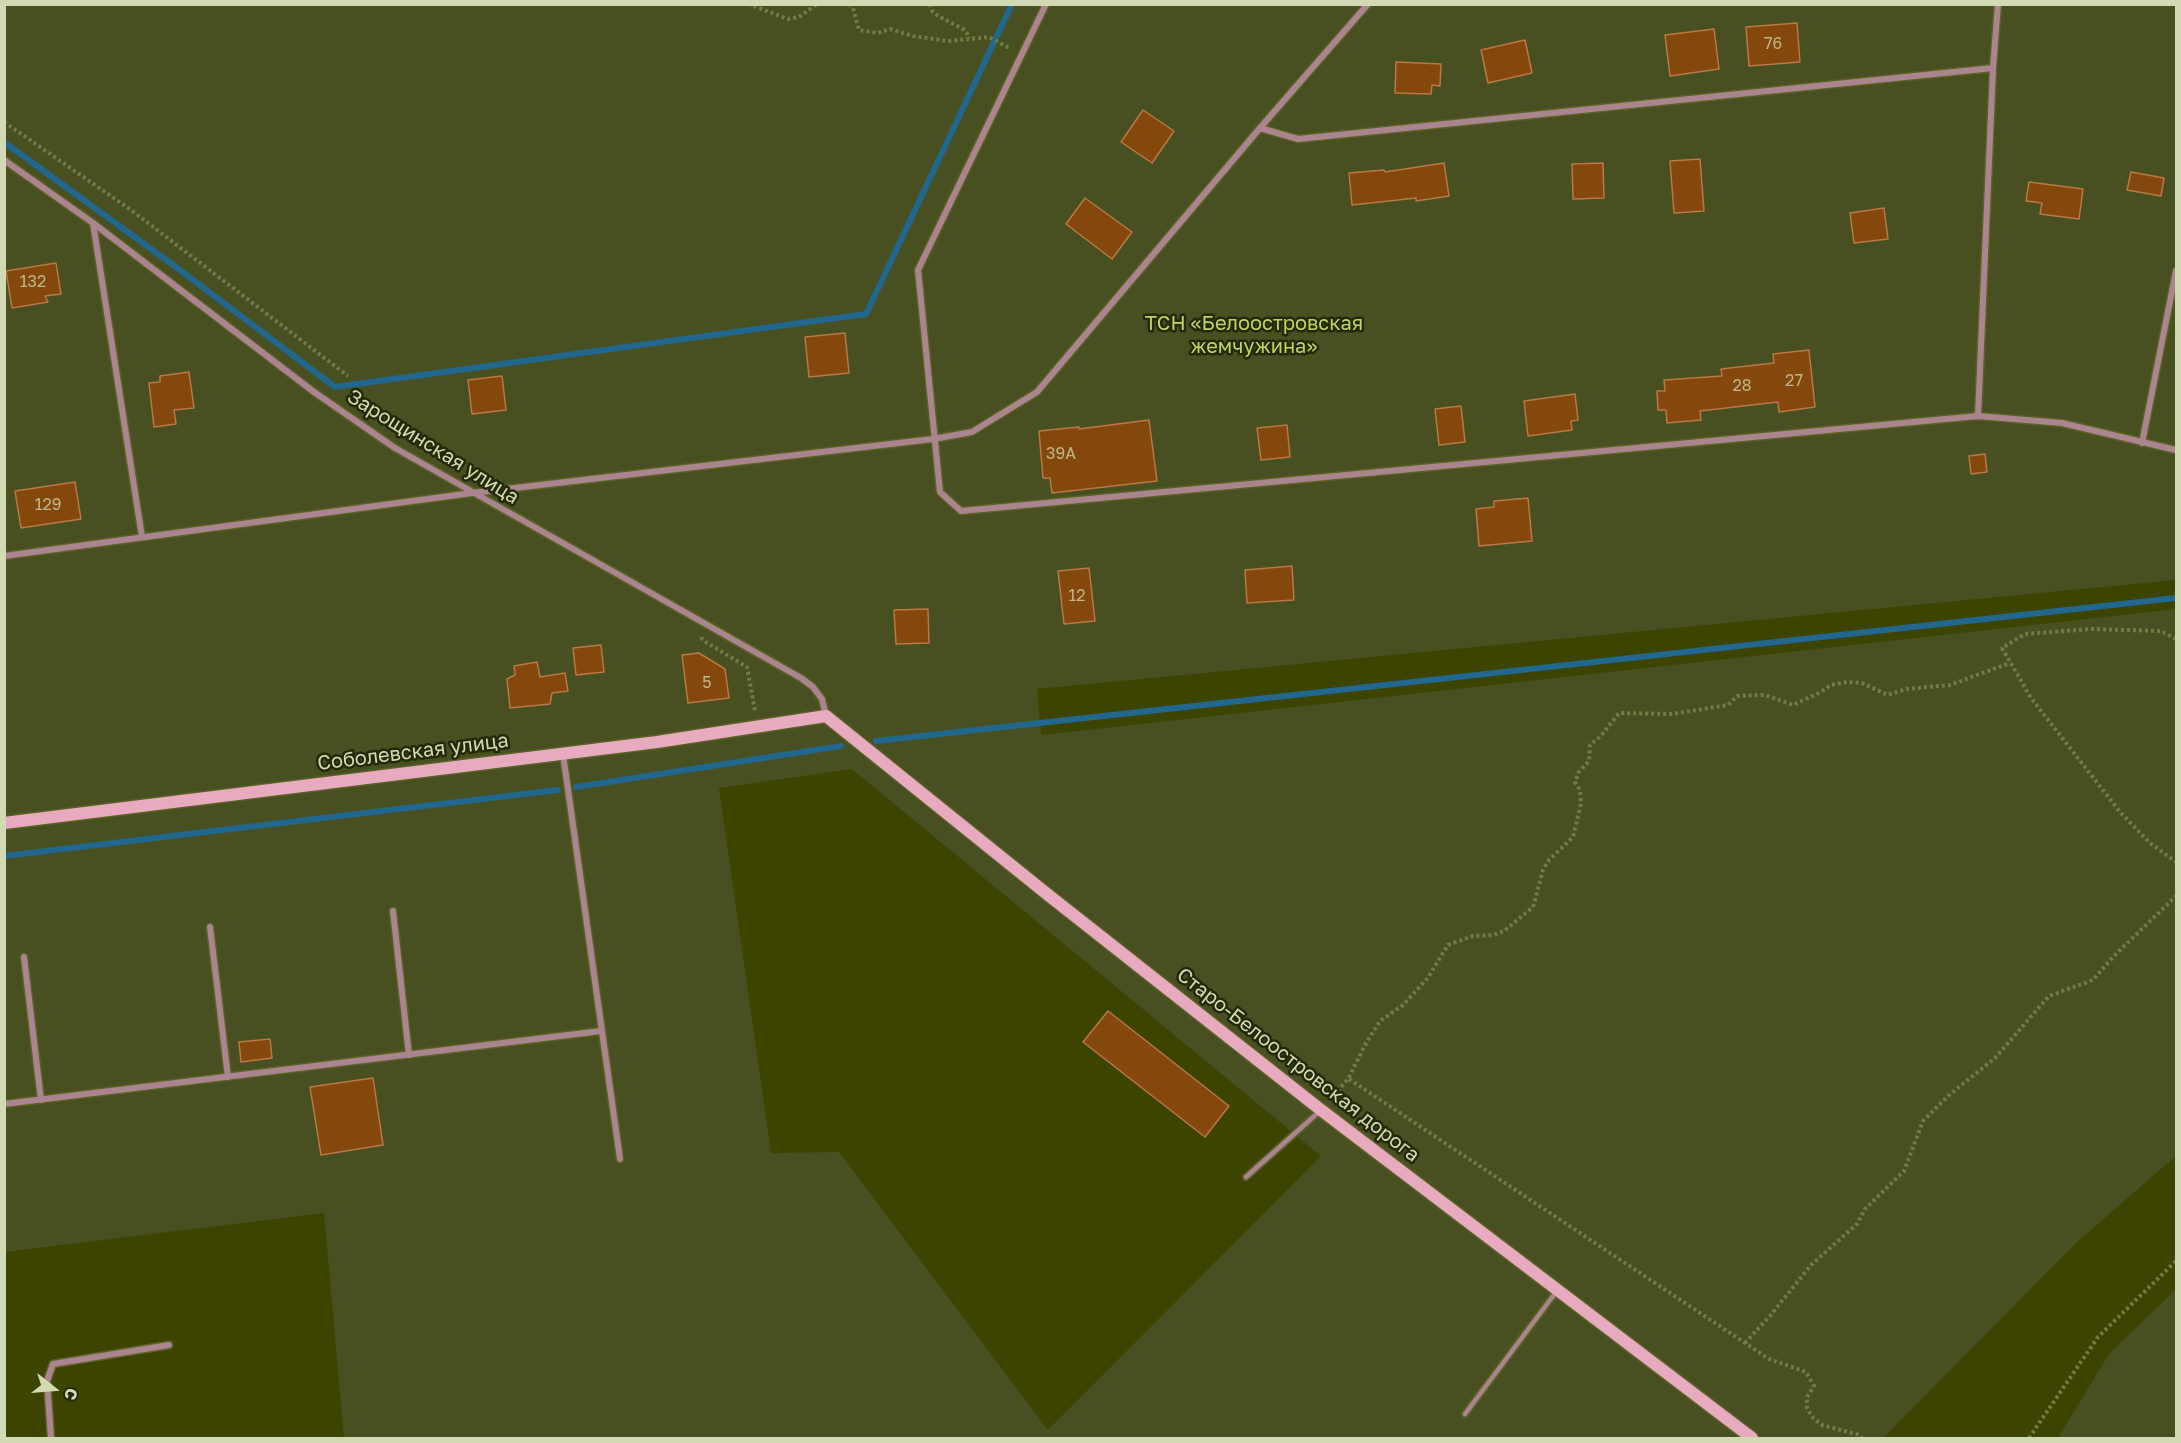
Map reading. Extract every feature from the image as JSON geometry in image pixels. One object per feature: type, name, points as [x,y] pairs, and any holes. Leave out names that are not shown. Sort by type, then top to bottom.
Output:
[{"type":"street","points":[[1046,4],[918,270],[940,492],[961,511],[1978,416],[2062,423],[2176,450]]},
{"type":"street","points":[[4,555],[472,493],[933,439],[972,432],[1037,392],[1368,4]]},
{"type":"street","points":[[1978,416],[1993,68],[1998,4]]},
{"type":"street","points":[[1260,128],[1298,140],[1993,68]]},
{"type":"street","name":"Зарощинская улица","points":[[4,160],[93,223],[314,392],[395,448],[813,687],[822,699],[826,716]]},
{"type":"street","points":[[93,223],[142,537]]},
{"type":"street","points":[[2142,443],[2176,271]]},
{"type":"street","name":"Соболевская улица","points":[[4,823],[657,742],[826,716]]},
{"type":"street","name":"Старо-Белоостровская дорога","points":[[826,716],[1321,1110],[1752,1438]]},
{"type":"street","points":[[563,754],[620,1159]]},
{"type":"street","points":[[393,911],[409,1055]]},
{"type":"street","points":[[210,927],[228,1077]]},
{"type":"street","points":[[24,957],[41,1100]]},
{"type":"street","points":[[4,1104],[601,1031]]},
{"type":"street","points":[[51,1438],[47,1381],[53,1364],[170,1345]]},
{"type":"lane","points":[[1246,1177],[1321,1110]]},
{"type":"lane","points":[[1465,1414],[1557,1290]]},
{"type":"path","points":[[748,4],[788,19],[799,17],[817,4]]},
{"type":"path","points":[[849,4],[853,8],[859,30],[878,33],[890,29],[913,36],[940,40],[990,38],[1001,44]]},
{"type":"path","points":[[930,4],[932,11],[965,30],[970,38]]},
{"type":"path","points":[[4,122],[131,210],[348,376]]},
{"type":"path","points":[[706,625],[702,639],[747,667],[757,726]]},
{"type":"path","points":[[2176,639],[2161,631],[2092,629],[2025,634],[2002,648],[2031,698],[2120,812],[2150,843],[2176,862]]},
{"type":"path","points":[[1321,1110],[1348,1079],[1380,1021],[1403,1005],[1427,979],[1448,945],[1473,936],[1492,935],[1503,931],[1533,907],[1543,870],[1549,860],[1573,837],[1581,804],[1580,790],[1575,782],[1578,773],[1589,761],[1590,745],[1600,737],[1619,713],[1672,714],[1728,705],[1737,696],[1765,695],[1792,705],[1831,685],[1847,682],[1862,683],[1888,695],[1906,689],[1950,685],[2010,663]]},
{"type":"path","points":[[1744,1343],[1770,1316],[1811,1265],[1857,1224],[1865,1209],[1904,1171],[1923,1121],[1948,1096],[1995,1058],[2049,996],[2093,980],[2113,957],[2176,896]]},
{"type":"path","points":[[1348,1079],[1769,1359],[1806,1372],[1814,1386],[1807,1397],[1807,1408],[1813,1418],[1822,1425],[1860,1435],[1862,1438]]},
{"type":"path","points":[[2029,1438],[2098,1337],[2176,1261]]},
{"type":"green space","name":"ТСН «Белоостровская жемчужина»","points":[[4,5],[2176,5],[2176,580],[1037,689],[1041,735],[2176,609],[2176,1156],[2078,1241],[1883,1438],[344,1438],[324,1213],[5,1252]],"holes":[[[852,769],[1321,1156],[1048,1430],[839,1152],[771,1153],[719,788]]]},
{"type":"green space","points":[[2176,1289],[2176,1438],[2058,1438],[2109,1354]]},
{"type":"building","points":[[1797,23],[1800,62],[1749,66],[1746,27]]},
{"type":"building","points":[[1714,29],[1719,69],[1670,76],[1665,35]]},
{"type":"building","points":[[1525,40],[1532,73],[1488,83],[1481,50]]},
{"type":"building","points":[[1396,62],[1441,64],[1440,86],[1432,85],[1431,94],[1395,93]]},
{"type":"building","points":[[1143,110],[1174,131],[1152,163],[1121,142]]},
{"type":"building","points":[[1700,159],[1704,211],[1674,213],[1670,161]]},
{"type":"building","points":[[1444,163],[1449,196],[1416,201],[1416,198],[1352,205],[1349,173],[1384,170],[1385,172]]},
{"type":"building","points":[[1603,163],[1604,198],[1573,199],[1572,164]]},
{"type":"building","points":[[2131,172],[2164,178],[2161,196],[2127,190]]},
{"type":"building","points":[[2029,182],[2083,189],[2079,219],[2040,214],[2042,203],[2026,201]]},
{"type":"building","points":[[1085,198],[1132,232],[1112,259],[1066,224]]},
{"type":"building","points":[[1884,208],[1888,239],[1854,243],[1850,213]]},
{"type":"building","points":[[56,263],[61,294],[45,296],[48,302],[12,308],[6,271]]},
{"type":"building","points":[[845,333],[849,373],[809,377],[805,337]]},
{"type":"building","points":[[1809,350],[1815,407],[1779,412],[1778,402],[1700,411],[1701,420],[1667,423],[1666,410],[1658,410],[1657,391],[1665,391],[1664,380],[1722,376],[1721,369],[1774,363],[1773,354]]},
{"type":"building","points":[[189,372],[194,408],[174,410],[176,424],[154,427],[149,383],[160,382],[160,376]]},
{"type":"building","points":[[502,376],[506,410],[472,414],[468,380]]},
{"type":"building","points":[[1575,394],[1578,420],[1571,421],[1572,430],[1528,436],[1524,401]]},
{"type":"building","points":[[1461,406],[1465,442],[1439,445],[1435,409]]},
{"type":"building","points":[[1149,420],[1157,481],[1052,493],[1050,478],[1043,478],[1039,431],[1079,427],[1079,429]]},
{"type":"building","points":[[1287,425],[1290,457],[1261,460],[1257,428]]},
{"type":"building","points":[[1985,454],[1987,472],[1971,474],[1969,456]]},
{"type":"building","points":[[75,482],[81,519],[21,528],[15,491]]},
{"type":"building","points":[[1528,498],[1532,541],[1479,546],[1476,509],[1494,507],[1494,501]]},
{"type":"building","points":[[1292,566],[1294,600],[1247,603],[1245,570]]},
{"type":"building","points":[[1089,568],[1095,621],[1064,624],[1058,571]]},
{"type":"building","points":[[928,609],[929,643],[896,644],[894,610]]},
{"type":"building","points":[[601,645],[604,672],[576,675],[573,648]]},
{"type":"building","points":[[699,653],[725,669],[729,698],[688,703],[682,655]]},
{"type":"building","points":[[537,662],[540,677],[565,673],[568,691],[552,693],[550,704],[510,708],[507,679],[515,675],[514,666]]},
{"type":"building","points":[[1108,1011],[1229,1106],[1205,1137],[1083,1042]]},
{"type":"building","points":[[270,1039],[272,1058],[241,1062],[239,1042]]},
{"type":"building","points":[[373,1078],[383,1145],[321,1155],[310,1087]]},
{"type":"waterway","points":[[4,142],[176,267],[335,387],[866,314],[1012,4]]},
{"type":"waterway","points":[[876,741],[2176,598]]},
{"type":"waterway","points":[[576,787],[841,746]]},
{"type":"waterway","points":[[4,856],[558,790]]}]
